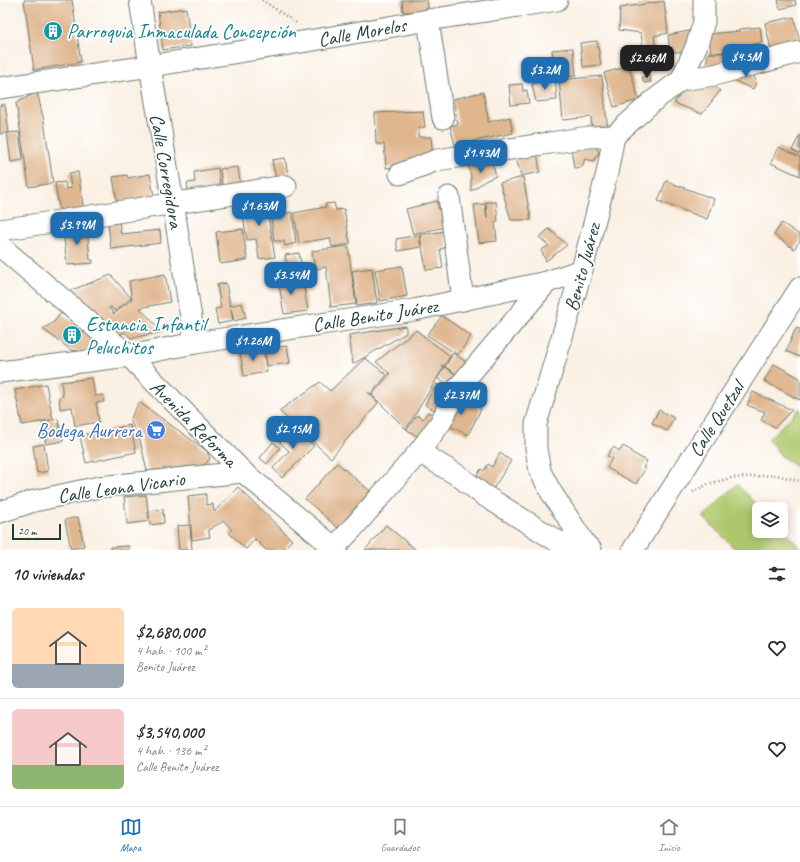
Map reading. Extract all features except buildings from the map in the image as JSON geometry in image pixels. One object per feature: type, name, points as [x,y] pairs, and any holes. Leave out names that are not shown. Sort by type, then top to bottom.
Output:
[{"type":"street","name":"Calle Corregidora","points":[[140,0],[195,342]]},
{"type":"street","name":"Calle Morelos","points":[[0,88],[150,66],[557,0]]},
{"type":"street","points":[[400,174],[437,160],[589,137],[614,136],[653,101],[680,80],[696,47],[704,22],[704,0]]},
{"type":"street","points":[[428,20],[443,118]]},
{"type":"street","points":[[680,80],[714,75],[800,52]]},
{"type":"street","name":"Benito Juárez","points":[[588,547],[551,492],[540,472],[536,449],[536,424],[582,270],[607,173],[614,136]]},
{"type":"street","points":[[0,230],[286,186]]},
{"type":"street","points":[[449,197],[464,300]]},
{"type":"street","name":"Avenida Reforma","points":[[0,246],[129,356],[243,472],[334,549]]},
{"type":"street","name":"Calle Benito Juárez","points":[[0,372],[129,356],[195,342],[414,310],[547,282],[582,270]]},
{"type":"street","points":[[334,549],[419,452],[441,422],[457,389],[547,282]]},
{"type":"street","name":"Calle Quetzal","points":[[633,550],[800,288]]},
{"type":"street","points":[[419,452],[459,476],[482,494],[557,541],[588,547]]},
{"type":"street","name":"Calle Leona Vicario","points":[[0,512],[34,501],[99,487],[243,472]]},
{"type":"path","points":[[262,0],[320,39]]},
{"type":"path","points":[[690,494],[708,484],[731,478],[776,475],[800,481]]},
{"type":"green space","points":[[800,408],[800,470],[781,456],[768,439]]},
{"type":"green space","points":[[737,484],[755,502],[752,502],[752,538],[788,538],[788,535],[800,547],[800,550],[736,550],[703,517]]},
{"type":"place","name":"Parroquia Inmaculada Concepción","points":[[53,31]]},
{"type":"place","name":"Estancia Infantil Peluchitos","points":[[72,335]]},
{"type":"place","name":"Bodega Aurrera","points":[[156,430]]}]
